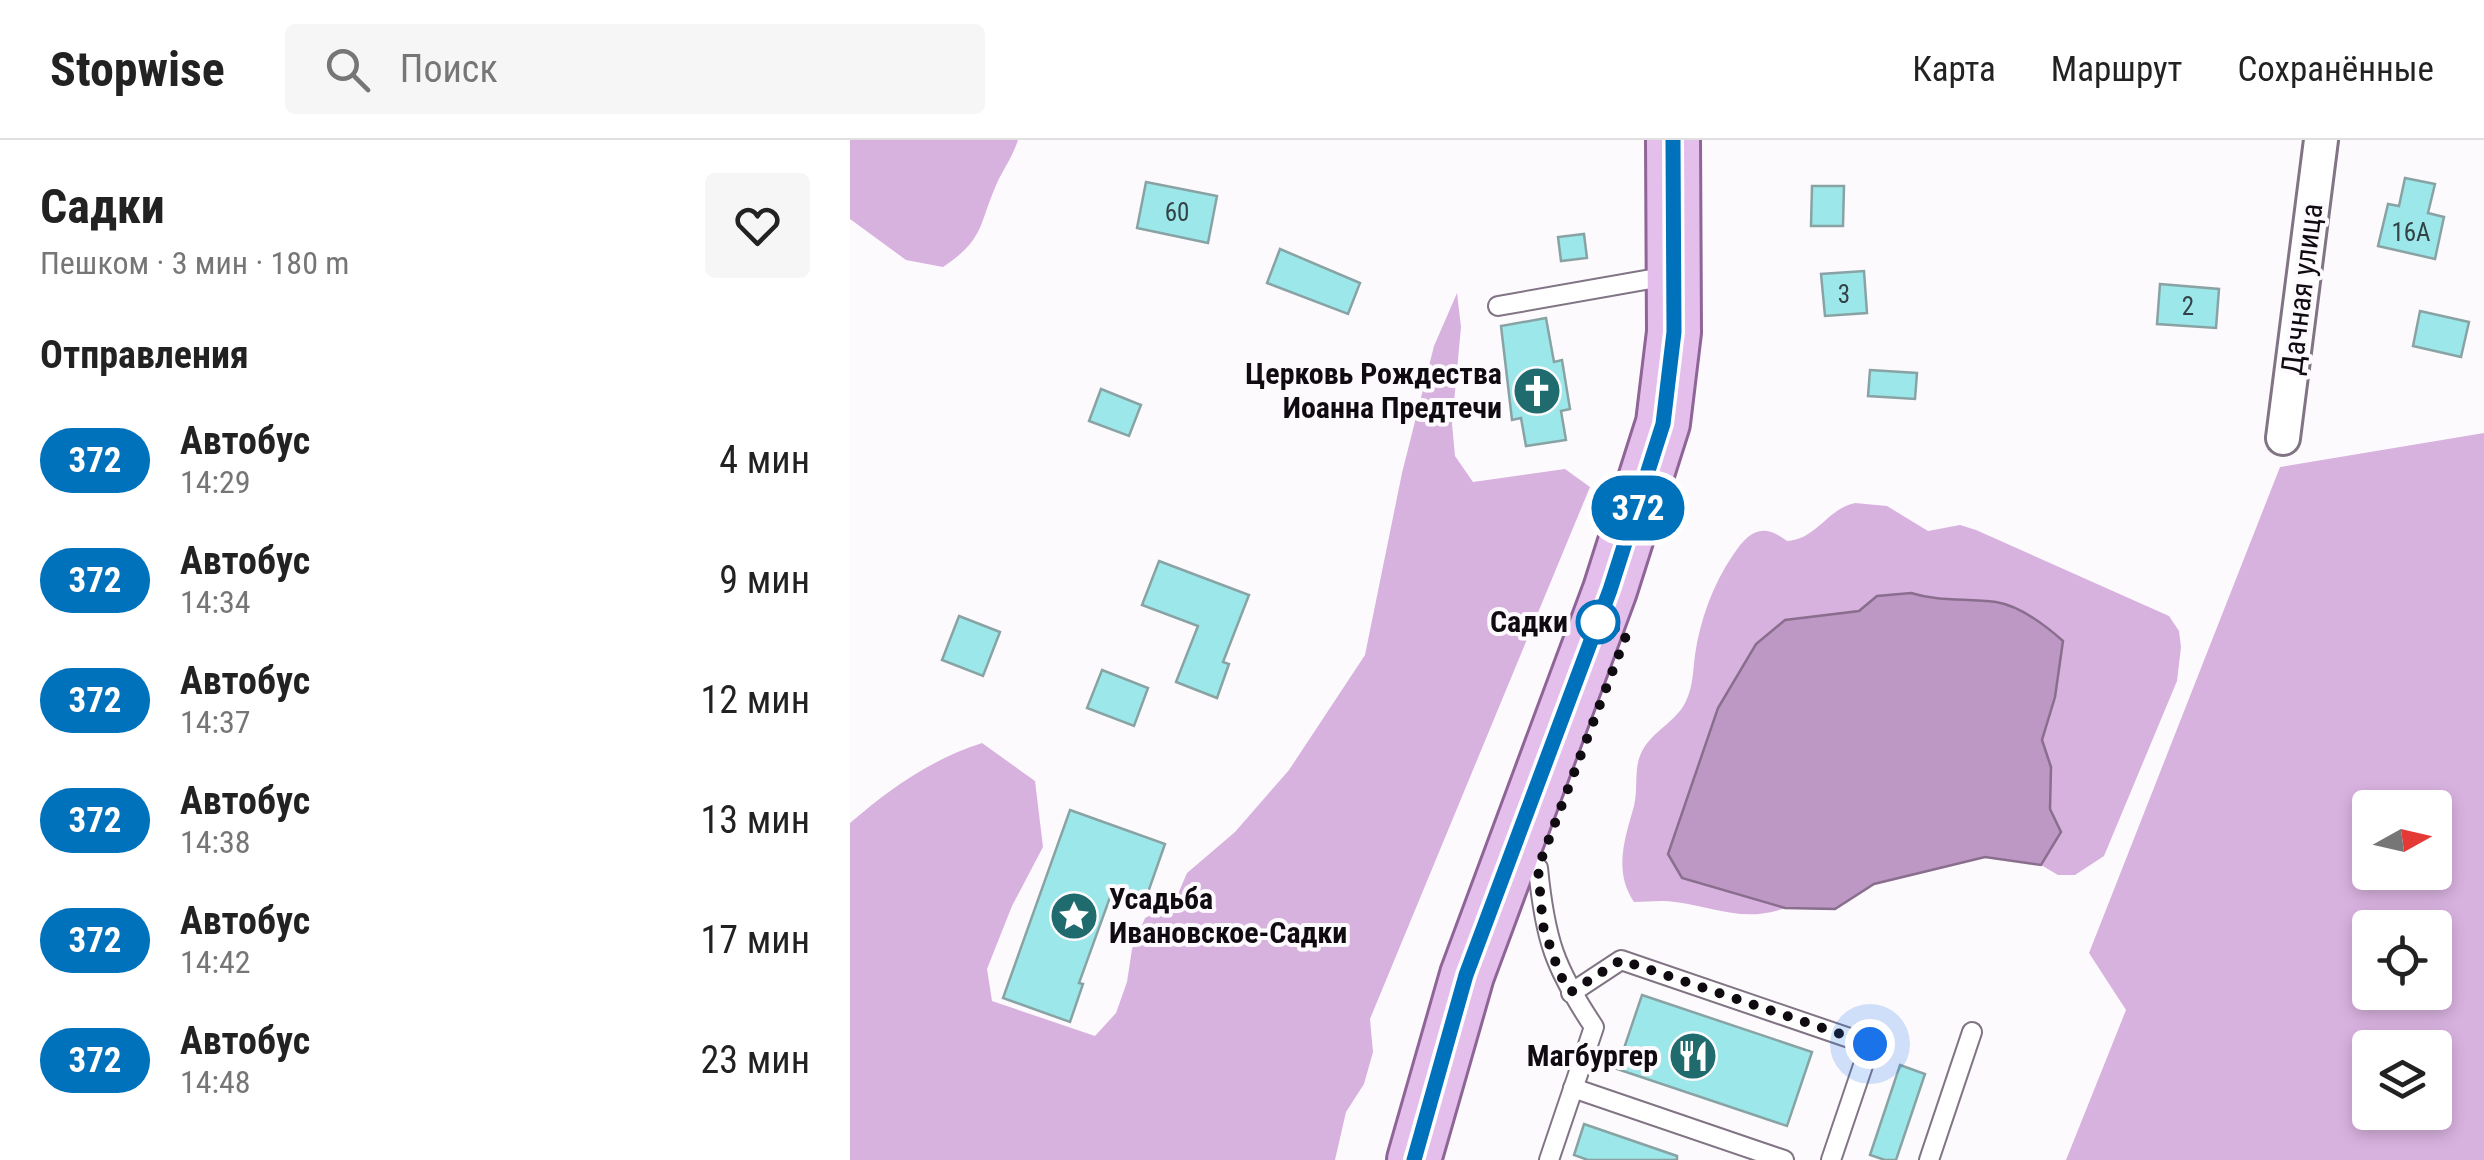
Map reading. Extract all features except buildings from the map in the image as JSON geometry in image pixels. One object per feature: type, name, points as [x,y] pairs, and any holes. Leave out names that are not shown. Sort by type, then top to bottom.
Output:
[{"type":"main road","points":[[1414,1160],[1466,975],[1640,502],[1663,424],[1674,332],[1673,140]]},
{"type":"main road","points":[[1446,1160],[1538,868],[1639,602],[1671,506],[1691,424],[1705,330],[1704,140]]},
{"type":"street","name":"Дачная улица","points":[[2283,438],[2320,140]]},
{"type":"lane","points":[[1498,306],[1674,276]]},
{"type":"lane","points":[[1538,868],[1543,926],[1560,975],[1594,1027],[1549,1160]]},
{"type":"lane","points":[[1571,992],[1621,960],[1870,1044],[1832,1160]]},
{"type":"lane","points":[[1928,1160],[1972,1032]]},
{"type":"lane","points":[[1573,1088],[1784,1160]]},
{"type":"shaded area","points":[[850,140],[1018,140],[974,239],[943,267],[906,260],[850,219]]},
{"type":"shaded area","points":[[1457,293],[1461,327],[1452,424],[1455,456],[1473,482],[1565,469],[1590,487],[1370,1019],[1373,1052],[1364,1084],[1346,1112],[1335,1160],[850,1160],[850,823],[912,776],[982,743],[1035,781],[1043,847],[1012,906],[987,969],[992,1001],[1095,1036],[1116,1013],[1127,982],[1132,949],[1145,918],[1174,903],[1187,873],[1235,832],[1289,770],[1365,655],[1402,473],[1434,346]]},
{"type":"shaded area","points":[[2484,433],[2484,1160],[2066,1160],[2126,1010],[2089,953],[2280,467]]},
{"type":"shaded area","points":[[1855,503],[1887,506],[1928,531],[1960,525],[1976,530],[2169,616],[2179,631],[2181,647],[2177,681],[2104,856],[2075,875],[2058,875],[2041,865],[2061,832],[2050,809],[2051,767],[2042,740],[2055,697],[2063,641],[1999,603],[1937,601],[1911,593],[1877,596],[1859,611],[1827,616],[1677,829],[1668,854],[1683,878],[1785,908],[1742,914],[1670,901],[1634,902],[1622,866],[1638,760],[1645,746],[1686,701],[1704,616],[1726,566],[1745,540],[1757,532],[1770,532],[1787,541],[1797,539]]},
{"type":"shaded area","points":[[1911,593],[2005,604],[2032,617],[2063,641],[2055,697],[2042,740],[2051,767],[2050,809],[2061,832],[2041,865],[1985,857],[1874,884],[1835,909],[1785,908],[1682,878],[1668,854],[1718,708],[1756,644],[1785,620],[1859,611],[1877,596]]},
{"type":"bus line","name":"372","points":[[1414,1160],[1466,975],[1610,590],[1663,424],[1674,332],[1673,140]]},
{"type":"place","name":"Церковь Рождества Иоанна Предтечи","points":[[1537,391]]},
{"type":"place","name":"Садки","points":[[1598,622]]},
{"type":"place","name":"Усадьба Ивановское-Садки","points":[[1074,916]]},
{"type":"place","name":"Магбургер","points":[[1693,1056]]},
{"type":"route","points":[[1598,622],[1627,633],[1538,868],[1543,926],[1560,975],[1571,992],[1621,960],[1870,1044]]}]
